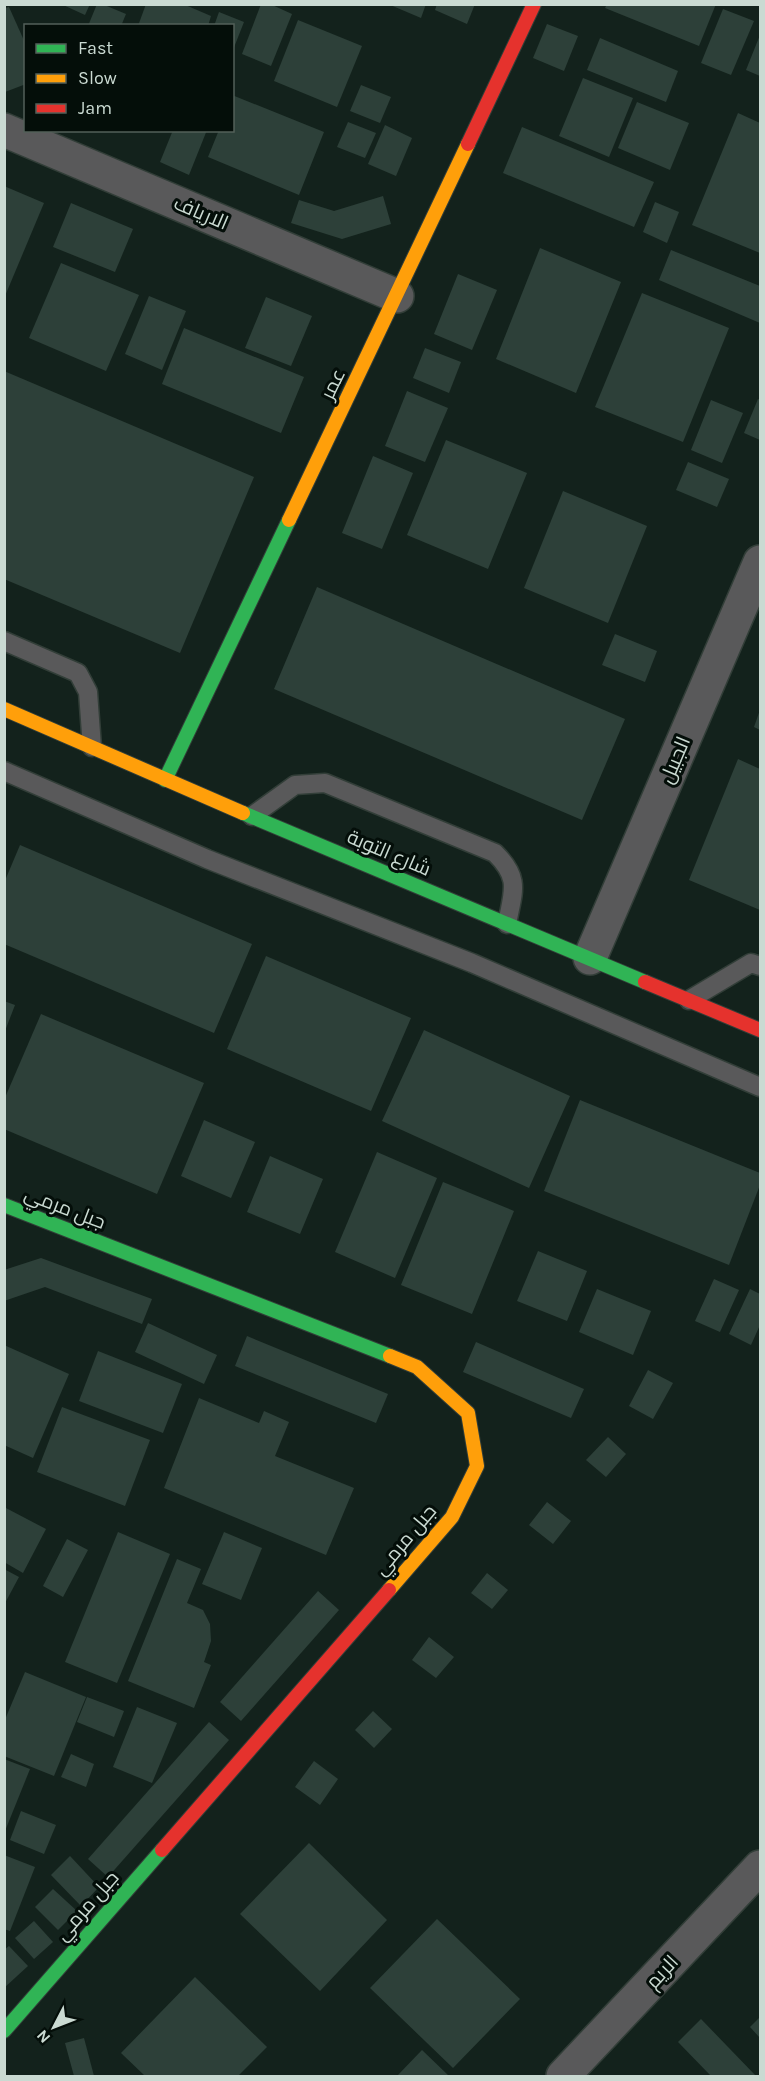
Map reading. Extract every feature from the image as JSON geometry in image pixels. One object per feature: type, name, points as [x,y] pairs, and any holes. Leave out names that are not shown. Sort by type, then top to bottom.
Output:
[{"type":"street","name":"عمر","points":[[165,780],[398,296],[534,4]]},
{"type":"street","name":"الارياف","points":[[4,130],[398,296]]},
{"type":"street","name":"الجبيل","points":[[590,958],[760,562]]},
{"type":"street","name":"شارع التوبة","points":[[4,709],[165,780],[760,1030]]},
{"type":"street","name":"جبل مرمي","points":[[4,1205],[417,1367],[468,1413],[477,1466],[452,1517],[4,2031]]},
{"type":"street","name":"الريم","points":[[563,2076],[760,1867]]},
{"type":"lane","points":[[4,641],[78,673],[88,692],[92,747]]},
{"type":"lane","points":[[4,771],[207,859],[472,963],[760,1087]]},
{"type":"lane","points":[[252,816],[295,785],[325,783],[495,853],[507,865],[514,884],[507,924]]},
{"type":"lane","points":[[689,1000],[751,963],[760,966]]},
{"type":"building","points":[[61,4],[90,4],[85,15]]},
{"type":"building","points":[[97,4],[126,14],[122,24],[89,24]]},
{"type":"building","points":[[146,4],[183,4],[211,16],[209,24],[139,24]]},
{"type":"building","points":[[261,4],[270,4],[292,14],[271,66],[242,54]]},
{"type":"building","points":[[388,4],[426,4],[421,18]]},
{"type":"building","points":[[437,4],[475,4],[467,24],[435,10]]},
{"type":"building","points":[[607,4],[716,4],[699,46],[605,8]]},
{"type":"building","points":[[9,7],[24,41],[24,85],[5,92],[5,8]]},
{"type":"building","points":[[723,9],[754,21],[731,75],[701,63]]},
{"type":"building","points":[[219,12],[244,22],[234,47],[234,24],[215,24]]},
{"type":"building","points":[[298,20],[362,46],[337,107],[274,81]]},
{"type":"building","points":[[547,24],[578,36],[564,71],[533,58]]},
{"type":"building","points":[[760,35],[760,76],[746,70]]},
{"type":"building","points":[[600,38],[678,71],[666,102],[587,70]]},
{"type":"building","points":[[583,78],[633,98],[609,157],[559,136]]},
{"type":"building","points":[[361,85],[391,97],[380,123],[350,111]]},
{"type":"building","points":[[234,96],[324,132],[299,195],[208,157],[218,132],[234,132]]},
{"type":"building","points":[[637,102],[689,123],[670,170],[618,148]]},
{"type":"building","points":[[738,113],[760,123],[760,253],[692,225]]},
{"type":"building","points":[[348,122],[376,133],[365,158],[337,147]]},
{"type":"building","points":[[385,125],[412,138],[396,176],[368,164]]},
{"type":"building","points":[[522,127],[654,182],[634,227],[503,173]]},
{"type":"building","points":[[172,132],[206,132],[189,175],[160,162]]},
{"type":"building","points":[[4,186],[44,203],[5,296],[4,296]]},
{"type":"building","points":[[383,196],[391,224],[342,239],[291,223],[299,200],[334,211]]},
{"type":"building","points":[[655,202],[679,212],[667,243],[643,232]]},
{"type":"building","points":[[71,203],[133,229],[115,272],[53,247]]},
{"type":"building","points":[[540,248],[621,282],[576,393],[496,359]]},
{"type":"building","points":[[671,250],[760,286],[760,323],[659,280]]},
{"type":"building","points":[[61,263],[139,295],[106,371],[29,338]]},
{"type":"building","points":[[458,274],[497,290],[472,350],[434,334]]},
{"type":"building","points":[[642,293],[729,328],[683,442],[595,407]]},
{"type":"building","points":[[149,296],[186,311],[162,370],[125,354]]},
{"type":"building","points":[[266,297],[312,316],[291,366],[245,348]]},
{"type":"building","points":[[184,328],[304,377],[281,433],[162,384]]},
{"type":"building","points":[[425,348],[461,362],[449,393],[413,378]]},
{"type":"building","points":[[4,371],[254,477],[180,653],[4,579]]},
{"type":"building","points":[[407,391],[448,408],[425,462],[385,446]]},
{"type":"building","points":[[758,399],[760,400],[760,440],[744,433]]},
{"type":"building","points":[[711,400],[743,413],[722,463],[691,450]]},
{"type":"building","points":[[446,440],[527,473],[488,569],[407,535]]},
{"type":"building","points":[[373,456],[413,473],[382,549],[342,533]]},
{"type":"building","points":[[688,462],[729,479],[717,507],[676,490]]},
{"type":"building","points":[[563,491],[647,526],[608,623],[524,588]]},
{"type":"building","points":[[317,587],[625,719],[582,820],[274,689]]},
{"type":"building","points":[[615,634],[657,651],[645,682],[602,665]]},
{"type":"building","points":[[760,710],[760,730],[754,727]]},
{"type":"building","points":[[738,759],[760,769],[760,910],[689,880]]},
{"type":"building","points":[[20,845],[252,944],[214,1033],[4,944],[4,883]]},
{"type":"building","points":[[266,956],[411,1018],[371,1111],[227,1049]]},
{"type":"building","points":[[4,1001],[15,1005],[5,1031],[4,1031]]},
{"type":"building","points":[[41,1014],[204,1083],[157,1194],[4,1129],[4,1100]]},
{"type":"building","points":[[424,1030],[570,1096],[529,1188],[382,1121]]},
{"type":"building","points":[[580,1100],[760,1173],[760,1185],[729,1265],[544,1191]]},
{"type":"building","points":[[204,1120],[255,1142],[231,1198],[181,1176]]},
{"type":"building","points":[[377,1152],[437,1178],[395,1278],[335,1252]]},
{"type":"building","points":[[270,1156],[323,1179],[300,1234],[247,1212]]},
{"type":"building","points":[[443,1182],[514,1211],[472,1314],[401,1285]]},
{"type":"building","points":[[538,1251],[587,1271],[567,1321],[517,1301]]},
{"type":"building","points":[[41,1258],[152,1299],[142,1324],[45,1287],[4,1301],[4,1270]]},
{"type":"building","points":[[714,1279],[739,1290],[720,1332],[695,1321]]},
{"type":"building","points":[[597,1289],[651,1311],[633,1355],[579,1332]]},
{"type":"building","points":[[750,1289],[760,1294],[760,1325],[751,1345],[729,1334]]},
{"type":"building","points":[[148,1323],[217,1355],[204,1384],[135,1352]]},
{"type":"building","points":[[247,1336],[388,1394],[376,1423],[235,1366]]},
{"type":"building","points":[[476,1342],[584,1389],[571,1418],[463,1372]]},
{"type":"building","points":[[4,1345],[69,1374],[33,1458],[4,1445]]},
{"type":"building","points":[[98,1351],[182,1384],[163,1433],[79,1401]]},
{"type":"building","points":[[648,1370],[673,1383],[653,1419],[629,1406]]},
{"type":"building","points":[[199,1398],[259,1423],[264,1411],[289,1422],[275,1456],[354,1488],[326,1555],[164,1488]]},
{"type":"building","points":[[62,1407],[150,1440],[125,1506],[37,1472]]},
{"type":"building","points":[[608,1437],[626,1454],[606,1477],[586,1460]]},
{"type":"building","points":[[547,1502],[571,1521],[553,1544],[529,1525]]},
{"type":"building","points":[[4,1507],[46,1529],[23,1573],[4,1562]]},
{"type":"building","points":[[118,1532],[170,1554],[117,1683],[65,1662]]},
{"type":"building","points":[[224,1532],[262,1548],[241,1600],[202,1584]]},
{"type":"building","points":[[67,1539],[88,1550],[63,1597],[43,1586]]},
{"type":"building","points":[[177,1559],[201,1569],[187,1603],[203,1610],[210,1624],[211,1641],[204,1662],[211,1665],[194,1708],[128,1681]]},
{"type":"building","points":[[4,1569],[19,1577],[4,1605]]},
{"type":"building","points":[[487,1573],[508,1590],[492,1609],[471,1593]]},
{"type":"building","points":[[318,1591],[339,1610],[241,1721],[220,1702]]},
{"type":"building","points":[[429,1637],[454,1657],[436,1678],[412,1660]]},
{"type":"building","points":[[25,1672],[86,1697],[54,1776],[4,1756],[4,1722]]},
{"type":"building","points":[[87,1697],[124,1711],[114,1737],[77,1722]]},
{"type":"building","points":[[137,1707],[177,1723],[152,1783],[113,1767]]},
{"type":"building","points":[[373,1711],[392,1729],[374,1748],[355,1730]]},
{"type":"building","points":[[209,1722],[229,1740],[108,1877],[88,1859]]},
{"type":"building","points":[[71,1754],[94,1764],[86,1787],[61,1777]]},
{"type":"building","points":[[4,1759],[30,1769],[5,1831],[4,1831]]},
{"type":"building","points":[[314,1761],[338,1779],[320,1805],[295,1787]]},
{"type":"building","points":[[21,1811],[56,1825],[44,1854],[10,1840]]},
{"type":"building","points":[[309,1843],[387,1920],[320,1991],[240,1914]]},
{"type":"building","points":[[4,1855],[35,1867],[10,1931],[4,1929]]},
{"type":"building","points":[[70,1856],[99,1887],[81,1906],[51,1875]]},
{"type":"building","points":[[53,1889],[77,1911],[58,1930],[35,1907]]},
{"type":"building","points":[[437,1919],[520,1999],[453,2068],[370,1988]]},
{"type":"building","points":[[34,1921],[53,1942],[34,1959],[15,1938]]},
{"type":"building","points":[[9,1946],[28,1966],[4,1988],[4,1950]]},
{"type":"building","points":[[195,1977],[267,2047],[238,2076],[145,2076],[121,2053]]},
{"type":"building","points":[[760,2017],[760,2038],[750,2027]]},
{"type":"building","points":[[701,2019],[756,2076],[711,2076],[678,2042]]},
{"type":"building","points":[[84,2038],[94,2076],[74,2076],[65,2043]]},
{"type":"building","points":[[422,2050],[449,2076],[397,2076]]},
{"type":"traffic: fast","points":[[165,780],[289,520]]},
{"type":"traffic: fast","points":[[243,813],[645,982]]},
{"type":"traffic: fast","points":[[4,1205],[390,1356]]},
{"type":"traffic: fast","points":[[4,2031],[162,1850]]},
{"type":"traffic: slow","points":[[289,520],[468,144]]},
{"type":"traffic: slow","points":[[4,709],[243,813]]},
{"type":"traffic: slow","points":[[389,1590],[452,1517],[477,1466],[468,1413],[417,1367],[390,1356]]},
{"type":"traffic: jam","points":[[468,144],[534,4]]},
{"type":"traffic: jam","points":[[645,982],[760,1030]]},
{"type":"traffic: jam","points":[[162,1850],[389,1590]]}]
